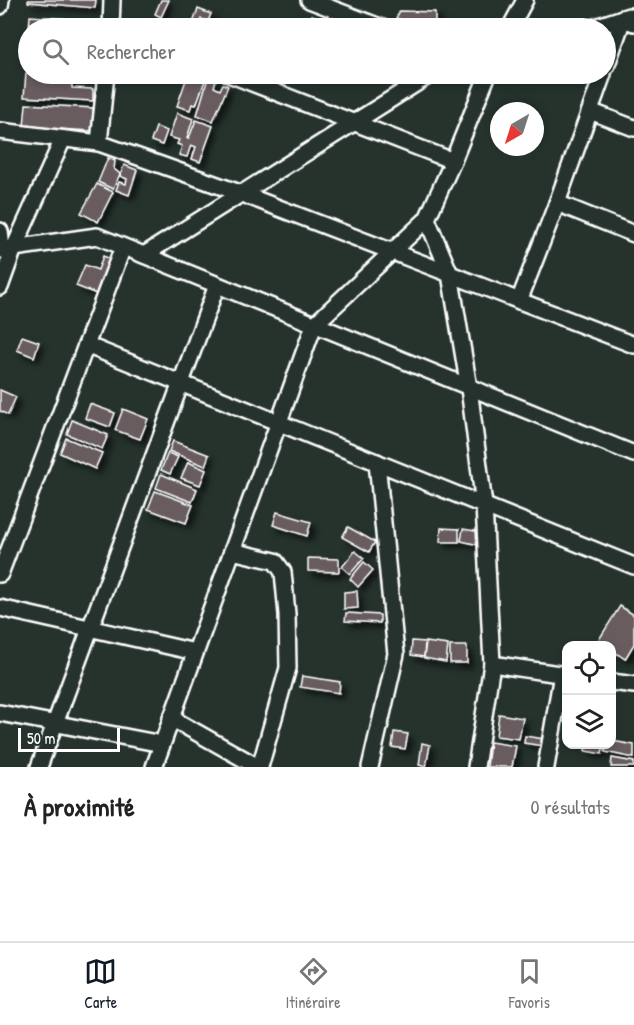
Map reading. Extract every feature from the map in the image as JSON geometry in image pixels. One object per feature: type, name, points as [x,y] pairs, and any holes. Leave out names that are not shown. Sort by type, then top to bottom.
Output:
[{"type":"street","points":[[0,6],[1,0]]},
{"type":"street","points":[[112,0],[112,18]]},
{"type":"street","points":[[309,0],[357,18]]},
{"type":"street","points":[[515,18],[525,0]]},
{"type":"street","points":[[616,47],[630,19]]},
{"type":"street","points":[[99,142],[105,84]]},
{"type":"street","points":[[255,84],[453,161]]},
{"type":"street","points":[[144,255],[415,84]]},
{"type":"street","points":[[154,767],[314,324],[427,219],[484,84]]},
{"type":"street","points":[[519,301],[599,84]]},
{"type":"street","points":[[590,111],[634,128]]},
{"type":"street","points":[[0,131],[99,142],[240,193],[634,345]]},
{"type":"street","points":[[0,287],[5,249],[63,139]]},
{"type":"street","points":[[557,203],[634,234]]},
{"type":"street","points":[[427,219],[450,274],[470,387],[484,506],[492,664],[476,767]]},
{"type":"street","points":[[0,231],[5,249]]},
{"type":"street","points":[[5,249],[97,236],[634,454]]},
{"type":"street","points":[[0,574],[123,246]]},
{"type":"street","points":[[39,767],[217,285]]},
{"type":"street","points":[[86,345],[484,506],[633,563]]},
{"type":"street","points":[[370,767],[396,654],[377,462]]},
{"type":"street","points":[[171,718],[259,767],[288,668],[287,614],[283,572],[274,561],[232,551]]},
{"type":"street","points":[[0,608],[195,652]]},
{"type":"street","points":[[492,664],[562,675]]},
{"type":"street","points":[[616,683],[634,685]]},
{"type":"street","points":[[546,767],[562,685]]},
{"type":"street","points":[[0,713],[162,744]]},
{"type":"building","points":[[28,0],[96,0],[95,8],[28,2]]},
{"type":"building","points":[[161,0],[169,0],[161,17],[155,14]]},
{"type":"building","points":[[198,9],[211,14],[209,18],[195,18]]},
{"type":"building","points":[[400,11],[435,12],[435,18],[396,18]]},
{"type":"building","points":[[30,16],[57,18],[30,18]]},
{"type":"building","points":[[25,84],[72,84],[72,88],[93,89],[93,101],[24,97]]},
{"type":"building","points":[[185,84],[204,84],[196,105],[192,104],[190,110],[177,106]]},
{"type":"building","points":[[206,84],[215,84],[214,87],[220,90],[223,84],[228,86],[213,121],[197,115]]},
{"type":"building","points":[[26,104],[93,108],[92,131],[24,127]]},
{"type":"building","points":[[177,113],[193,119],[187,138],[196,120],[213,126],[200,162],[192,159],[196,147],[191,145],[187,157],[179,155],[182,146],[177,144],[179,140],[169,137]]},
{"type":"building","points":[[156,127],[167,131],[162,145],[151,141]]},
{"type":"building","points":[[108,158],[115,161],[114,169],[120,174],[113,189],[98,182]]},
{"type":"building","points":[[124,165],[137,170],[129,195],[116,190],[119,182],[126,184],[127,179],[120,176]]},
{"type":"building","points":[[97,184],[113,192],[98,222],[81,213]]},
{"type":"building","points":[[103,256],[113,260],[99,295],[76,286],[85,265],[98,270]]},
{"type":"building","points":[[22,336],[39,342],[34,357],[17,350]]},
{"type":"building","points":[[0,390],[16,397],[8,415],[0,411]]},
{"type":"building","points":[[90,404],[115,413],[110,427],[85,418]]},
{"type":"building","points":[[123,409],[148,419],[140,439],[115,430]]},
{"type":"building","points":[[72,420],[108,435],[102,449],[67,434]]},
{"type":"building","points":[[66,438],[102,453],[95,469],[60,453]]},
{"type":"building","points":[[173,441],[209,455],[205,466],[169,451]]},
{"type":"building","points":[[168,453],[178,457],[170,474],[161,470]]},
{"type":"building","points":[[188,462],[206,470],[200,485],[181,478]]},
{"type":"building","points":[[161,474],[197,489],[192,502],[156,488]]},
{"type":"building","points":[[155,491],[193,505],[186,523],[148,509]]},
{"type":"building","points":[[277,512],[311,522],[307,536],[273,525]]},
{"type":"building","points":[[348,527],[375,542],[369,552],[342,537]]},
{"type":"building","points":[[441,528],[459,529],[459,542],[440,542]]},
{"type":"building","points":[[463,529],[481,532],[479,545],[461,541]]},
{"type":"building","points":[[355,551],[364,558],[350,574],[342,567]]},
{"type":"building","points":[[308,558],[339,559],[339,572],[308,571]]},
{"type":"building","points":[[364,562],[373,570],[358,587],[350,579]]},
{"type":"building","points":[[357,591],[358,608],[344,609],[344,592]]},
{"type":"building","points":[[620,606],[634,615],[634,644],[625,659],[616,653],[616,641],[598,641]]},
{"type":"building","points":[[346,613],[380,615],[380,623],[345,621]]},
{"type":"building","points":[[412,641],[425,642],[424,657],[411,655]]},
{"type":"building","points":[[426,642],[448,645],[446,662],[424,658]]},
{"type":"building","points":[[450,646],[467,646],[467,663],[450,663]]},
{"type":"building","points":[[302,676],[340,682],[339,693],[300,687]]},
{"type":"building","points":[[499,714],[523,718],[519,739],[496,736]]},
{"type":"building","points":[[394,732],[408,734],[405,749],[392,747]]},
{"type":"building","points":[[525,736],[544,739],[543,746],[524,743]]},
{"type":"building","points":[[490,742],[516,746],[512,767],[487,767]]},
{"type":"building","points":[[616,742],[634,745],[634,758],[605,752],[605,749],[616,749]]},
{"type":"building","points":[[422,743],[430,745],[426,767],[419,765]]},
{"type":"building","points":[[585,749],[603,749],[602,754],[585,751]]},
{"type":"building","points":[[612,758],[634,762],[634,767],[611,767]]}]
